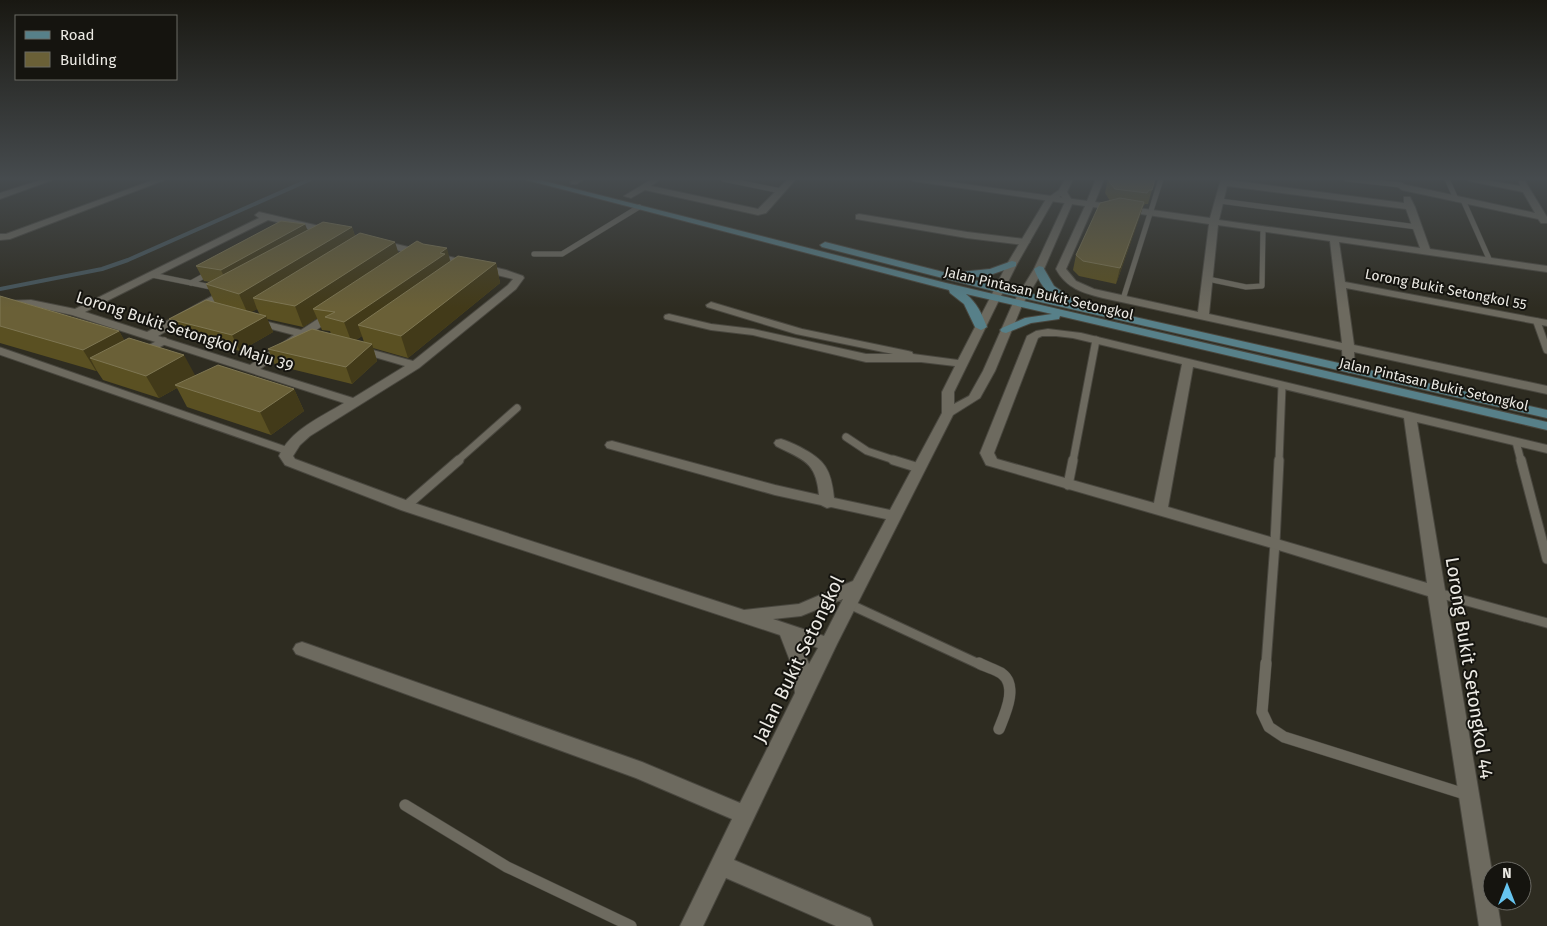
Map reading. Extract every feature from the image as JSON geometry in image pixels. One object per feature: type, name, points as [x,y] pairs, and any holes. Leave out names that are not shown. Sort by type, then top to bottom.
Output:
[{"type":"main road","name":"Jalan Pintasan Bukit Setongkol","points":[[698,222],[945,286],[1085,308],[1348,357],[1547,414]]},
{"type":"main road","name":"Jalan Pintasan Bukit Setongkol","points":[[733,222],[925,270],[998,294]]},
{"type":"main road","points":[[925,270],[949,275],[975,275],[997,271],[1012,264]]},
{"type":"main road","points":[[1039,269],[1043,282],[1053,292],[1085,308]]},
{"type":"main road","points":[[945,286],[963,295],[973,305],[981,327]]},
{"type":"main road","name":"Jalan Pintasan Bukit Setongkol","points":[[1020,299],[1076,318],[1547,426]]},
{"type":"main road","points":[[1006,330],[1022,322],[1043,317],[1076,318]]},
{"type":"street","points":[[0,237],[7,237],[47,222]]},
{"type":"street","points":[[76,313],[251,222]]},
{"type":"street","points":[[282,222],[338,233]]},
{"type":"street","points":[[890,222],[966,235],[1024,242]]},
{"type":"street","name":"Jalan Bukit Setongkol","points":[[691,926],[828,644],[948,413],[948,392],[1012,264],[1036,222]]},
{"type":"street","points":[[948,413],[974,398],[989,371],[1020,299],[1039,269],[1060,222]]},
{"type":"street","points":[[1082,222],[1060,269],[1065,280],[1076,287],[1203,317],[1348,357],[1547,390]]},
{"type":"street","points":[[1203,317],[1214,222]]},
{"type":"street","points":[[1215,222],[1547,269]]},
{"type":"street","points":[[1416,222],[1426,252]]},
{"type":"street","points":[[316,242],[338,233]]},
{"type":"street","points":[[1334,239],[1348,357]]},
{"type":"street","points":[[366,240],[423,253],[467,267],[519,278],[512,287],[415,365],[305,433],[288,451],[286,456],[290,462],[406,506],[828,644]]},
{"type":"street","points":[[408,264],[423,253]]},
{"type":"street","name":"Lorong Bukit Setongkol 55","points":[[1340,284],[1542,323]]},
{"type":"street","points":[[149,336],[233,289]]},
{"type":"street","name":"Lorong Bukit Setongkol Maju 39","points":[[2,304],[20,300],[76,313],[355,403]]},
{"type":"street","points":[[711,305],[800,332],[888,349],[921,358],[963,364]]},
{"type":"street","points":[[201,307],[220,312]]},
{"type":"street","points":[[252,369],[344,307]]},
{"type":"street","points":[[249,317],[329,341]]},
{"type":"street","points":[[669,317],[712,327],[753,332],[866,358],[921,358]]},
{"type":"street","points":[[1436,592],[1276,543],[991,462],[987,453],[1033,336],[1041,332],[1051,332],[1096,340],[1188,364],[1547,450]]},
{"type":"street","points":[[354,346],[415,365]]},
{"type":"street","points":[[1160,511],[1188,364]]},
{"type":"street","name":"Lorong Bukit Setongkol 44","points":[[1410,416],[1436,592],[1490,926]]},
{"type":"street","points":[[781,443],[820,465],[825,477],[827,503]]},
{"type":"street","points":[[612,444],[775,490],[827,503],[896,516]]},
{"type":"street","points":[[743,616],[801,610],[859,584]]},
{"type":"street","points":[[786,630],[801,666],[805,693]]},
{"type":"street","points":[[302,649],[642,771],[745,815]]},
{"type":"street","points":[[721,865],[862,926]]},
{"type":"lane","points":[[534,254],[562,254],[614,222]]},
{"type":"lane","points":[[1123,299],[1147,222]]},
{"type":"lane","points":[[1381,222],[1417,227]]},
{"type":"lane","points":[[1471,222],[1490,261]]},
{"type":"lane","points":[[1208,279],[1246,287],[1262,286],[1263,229]]},
{"type":"lane","points":[[191,283],[215,270]]},
{"type":"lane","points":[[152,275],[233,289]]},
{"type":"lane","points":[[1542,323],[1547,350]]},
{"type":"lane","points":[[1068,485],[1096,340]]},
{"type":"lane","points":[[139,354],[164,341]]},
{"type":"lane","points":[[0,351],[288,451]]},
{"type":"lane","points":[[89,381],[97,376]]},
{"type":"lane","points":[[1282,386],[1276,543],[1262,712],[1269,727],[1284,737],[1470,796]]},
{"type":"lane","points":[[406,506],[517,408]]},
{"type":"lane","points":[[846,437],[867,451],[919,468]]},
{"type":"lane","points":[[1516,442],[1547,559]]},
{"type":"lane","points":[[1436,592],[1547,623]]},
{"type":"lane","points":[[849,604],[1002,674],[1010,682],[1011,692],[999,729]]},
{"type":"lane","points":[[405,805],[507,867],[631,926]]},
{"type":"building","points":[[279,222],[305,224],[221,270],[196,266]]},
{"type":"building","points":[[323,222],[352,227],[239,294],[206,284]]},
{"type":"building","points":[[1091,222],[1137,222],[1120,268],[1083,261],[1076,255]]},
{"type":"building","points":[[360,233],[395,242],[295,306],[253,298]]},
{"type":"building","points":[[417,241],[423,244],[447,248],[440,253],[445,254],[344,322],[325,317],[335,312],[313,309]]},
{"type":"building","points":[[458,256],[496,263],[401,336],[358,325]]},
{"type":"building","points":[[0,296],[119,331],[83,350],[0,326]]},
{"type":"building","points":[[206,300],[266,316],[232,335],[169,319]]},
{"type":"building","points":[[312,329],[372,344],[346,367],[268,349]]},
{"type":"building","points":[[129,338],[184,355],[146,376],[90,358]]},
{"type":"building","points":[[218,365],[294,389],[260,412],[175,385]]},
{"type":"waterway","points":[[0,289],[102,269],[128,260],[213,222]]}]
